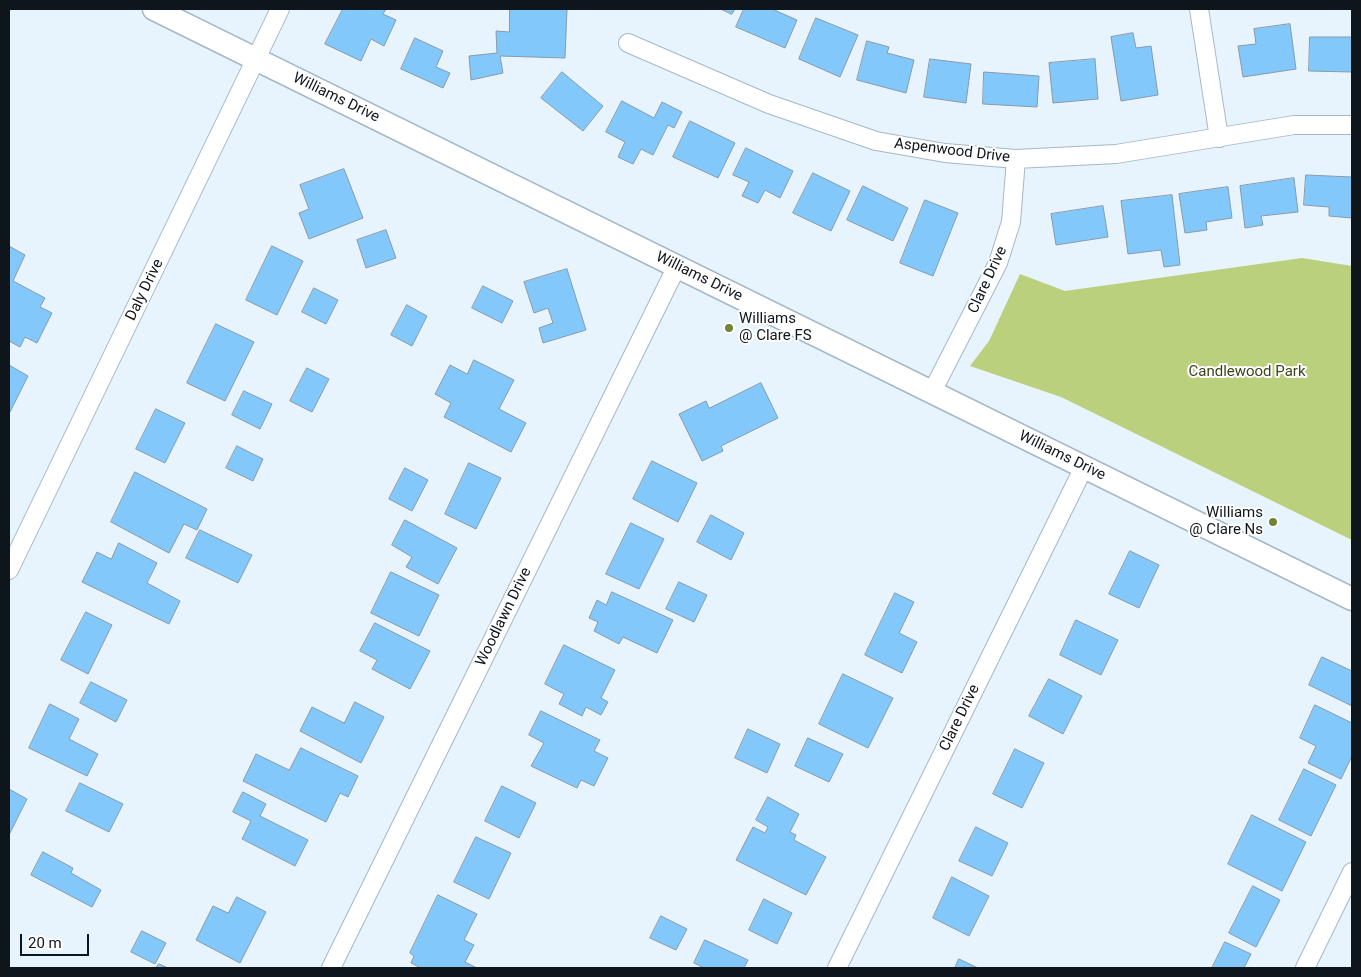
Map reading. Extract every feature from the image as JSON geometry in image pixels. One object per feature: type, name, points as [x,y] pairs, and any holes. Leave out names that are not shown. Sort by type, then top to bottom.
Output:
[{"type":"street","name":"Williams Drive","points":[[154,9],[1352,599]]},
{"type":"street","name":"Daly Drive","points":[[9,570],[280,9]]},
{"type":"street","points":[[1199,9],[1219,138]]},
{"type":"street","name":"Aspenwood Drive","points":[[628,43],[769,104],[876,141],[945,153],[1016,159],[1116,154],[1294,125],[1352,126]]},
{"type":"street","name":"Clare Drive","points":[[932,392],[998,263],[1012,222],[1016,159]]},
{"type":"street","name":"Woodlawn Drive","points":[[331,968],[677,266]]},
{"type":"street","name":"Clare Drive","points":[[837,968],[1084,467]]},
{"type":"street","points":[[1306,968],[1352,872]]},
{"type":"green space","name":"Candlewood Park","points":[[1302,258],[1352,266],[1352,540],[1061,397],[970,366],[989,341],[1020,274],[1065,291]]},
{"type":"building","points":[[343,9],[386,9],[383,14],[396,20],[384,46],[371,39],[361,61],[325,44]]},
{"type":"building","points":[[510,9],[567,9],[565,58],[500,56],[503,73],[471,80],[469,56],[497,53],[496,31],[509,32]]},
{"type":"building","points":[[721,9],[735,9],[732,14]]},
{"type":"building","points":[[744,9],[772,9],[797,20],[785,48],[736,27]]},
{"type":"building","points":[[816,18],[858,35],[840,77],[799,59]]},
{"type":"building","points":[[1290,24],[1296,69],[1243,77],[1238,46],[1256,44],[1254,29]]},
{"type":"building","points":[[1133,33],[1136,48],[1151,46],[1158,95],[1121,101],[1111,37]]},
{"type":"building","points":[[1310,37],[1352,37],[1352,72],[1309,71]]},
{"type":"building","points":[[415,38],[443,51],[436,67],[450,73],[443,88],[401,69]]},
{"type":"building","points":[[867,41],[889,47],[887,53],[914,60],[906,93],[857,80]]},
{"type":"building","points":[[930,59],[971,64],[966,103],[924,97]]},
{"type":"building","points":[[1095,59],[1098,99],[1053,103],[1049,63]]},
{"type":"building","points":[[562,72],[603,106],[583,131],[541,98]]},
{"type":"building","points":[[984,72],[1039,76],[1037,107],[983,104]]},
{"type":"building","points":[[622,101],[654,118],[662,102],[682,112],[674,128],[668,125],[653,155],[641,149],[633,164],[618,157],[625,142],[606,132]]},
{"type":"building","points":[[690,121],[735,143],[718,178],[673,157]]},
{"type":"building","points":[[746,148],[793,171],[780,198],[765,190],[758,203],[742,196],[749,182],[733,175]]},
{"type":"building","points":[[344,169],[363,218],[309,239],[299,213],[309,209],[300,185]]},
{"type":"building","points":[[813,173],[850,191],[831,231],[793,213]]},
{"type":"building","points":[[1306,175],[1352,177],[1352,218],[1329,216],[1329,207],[1304,205]]},
{"type":"building","points":[[1294,178],[1298,212],[1261,216],[1263,225],[1245,228],[1240,186]]},
{"type":"building","points":[[863,186],[908,208],[893,241],[847,220]]},
{"type":"building","points":[[1228,187],[1232,218],[1206,222],[1207,230],[1185,233],[1179,194]]},
{"type":"building","points":[[1172,195],[1180,265],[1164,267],[1161,250],[1128,254],[1121,201]]},
{"type":"building","points":[[925,200],[958,213],[933,276],[900,263]]},
{"type":"building","points":[[1103,206],[1108,237],[1056,245],[1051,214]]},
{"type":"building","points":[[386,230],[396,258],[366,268],[357,240]]},
{"type":"building","points":[[9,246],[25,255],[13,281],[45,298],[40,307],[52,313],[37,343],[25,337],[20,347],[9,341]]},
{"type":"building","points":[[272,246],[303,261],[277,315],[246,300]]},
{"type":"building","points":[[567,269],[586,330],[543,343],[539,328],[553,323],[548,308],[534,313],[524,282]]},
{"type":"building","points":[[483,286],[513,301],[502,323],[472,308]]},
{"type":"building","points":[[314,288],[338,300],[326,324],[302,312]]},
{"type":"building","points":[[407,305],[427,316],[412,346],[391,335]]},
{"type":"building","points":[[216,324],[254,342],[225,401],[187,383]]},
{"type":"building","points":[[474,360],[514,380],[499,409],[526,423],[511,452],[444,417],[451,403],[435,394],[450,365],[467,374]]},
{"type":"building","points":[[9,365],[28,376],[9,414]]},
{"type":"building","points":[[307,368],[329,379],[312,412],[290,401]]},
{"type":"building","points":[[761,383],[778,418],[721,446],[723,451],[702,461],[679,414],[706,401],[709,408]]},
{"type":"building","points":[[244,391],[272,404],[260,429],[232,415]]},
{"type":"building","points":[[156,409],[185,423],[165,463],[136,449]]},
{"type":"building","points":[[237,446],[263,459],[253,481],[226,468]]},
{"type":"building","points":[[652,461],[697,483],[678,522],[633,499]]},
{"type":"building","points":[[469,463],[501,478],[476,529],[445,514]]},
{"type":"building","points":[[405,468],[428,480],[412,511],[389,499]]},
{"type":"building","points":[[135,472],[207,509],[197,530],[184,524],[169,553],[111,522]]},
{"type":"building","points":[[711,515],[744,533],[731,560],[697,542]]},
{"type":"building","points":[[405,520],[457,548],[438,584],[406,567],[412,557],[392,545]]},
{"type":"building","points":[[631,523],[664,539],[639,589],[606,574]]},
{"type":"building","points":[[200,530],[252,555],[238,583],[186,558]]},
{"type":"building","points":[[119,543],[157,563],[147,583],[180,601],[169,624],[82,582],[97,552],[111,559]]},
{"type":"building","points":[[1130,551],[1159,565],[1139,608],[1109,594]]},
{"type":"building","points":[[391,572],[439,595],[419,636],[371,613]]},
{"type":"building","points":[[679,582],[707,595],[694,622],[666,609]]},
{"type":"building","points":[[612,592],[673,620],[657,653],[623,637],[619,644],[594,631],[598,622],[589,618],[597,600],[606,605]]},
{"type":"building","points":[[895,593],[914,602],[899,633],[917,642],[902,673],[865,655]]},
{"type":"building","points":[[86,612],[112,625],[88,674],[61,660]]},
{"type":"building","points":[[1076,620],[1118,640],[1101,675],[1060,655]]},
{"type":"building","points":[[375,623],[430,651],[410,689],[372,669],[377,660],[360,651]]},
{"type":"building","points":[[564,645],[615,670],[601,698],[608,702],[601,715],[586,707],[582,716],[559,704],[564,694],[545,684]]},
{"type":"building","points":[[1322,657],[1352,671],[1352,706],[1309,685]]},
{"type":"building","points":[[843,674],[893,698],[868,748],[819,724]]},
{"type":"building","points":[[1049,679],[1082,696],[1063,734],[1029,716]]},
{"type":"building","points":[[91,682],[127,700],[116,722],[80,703]]},
{"type":"building","points":[[355,702],[384,717],[361,763],[300,731],[312,707],[344,723]]},
{"type":"building","points":[[50,704],[79,719],[69,739],[98,754],[87,776],[29,748]]},
{"type":"building","points":[[1315,705],[1352,723],[1352,756],[1341,779],[1308,763],[1316,746],[1300,738]]},
{"type":"building","points":[[541,711],[600,740],[594,751],[608,758],[594,786],[581,780],[577,788],[531,766],[544,743],[529,735]]},
{"type":"building","points":[[748,729],[780,744],[767,773],[735,758]]},
{"type":"building","points":[[808,738],[843,754],[829,782],[795,766]]},
{"type":"building","points":[[301,748],[358,776],[348,797],[340,793],[326,822],[243,781],[256,754],[289,770]]},
{"type":"building","points":[[1015,749],[1044,763],[1022,808],[993,794]]},
{"type":"building","points":[[1304,769],[1336,785],[1311,836],[1279,820]]},
{"type":"building","points":[[80,783],[123,804],[109,832],[66,811]]},
{"type":"building","points":[[502,786],[536,803],[519,838],[485,821]]},
{"type":"building","points":[[9,789],[27,799],[9,835]]},
{"type":"building","points":[[243,792],[266,804],[260,816],[308,840],[295,866],[242,839],[251,821],[233,812]]},
{"type":"building","points":[[768,797],[799,814],[790,832],[796,835],[794,840],[826,857],[806,895],[736,860],[753,827],[765,833],[768,827],[756,820]]},
{"type":"building","points":[[1252,815],[1306,842],[1282,891],[1228,864]]},
{"type":"building","points":[[976,827],[1008,843],[992,876],[959,861]]},
{"type":"building","points":[[476,837],[511,853],[489,899],[454,882]]},
{"type":"building","points":[[43,852],[73,868],[71,873],[101,890],[92,907],[31,875]]},
{"type":"building","points":[[952,877],[989,896],[969,936],[933,918]]},
{"type":"building","points":[[1253,886],[1280,900],[1256,947],[1229,933]]},
{"type":"building","points":[[438,895],[477,914],[464,940],[474,945],[465,962],[477,968],[421,968],[411,963],[414,956],[410,953]]},
{"type":"building","points":[[237,897],[266,912],[240,963],[196,940],[213,906],[228,913]]},
{"type":"building","points":[[764,899],[792,913],[777,944],[749,930]]},
{"type":"building","points":[[661,916],[687,929],[676,950],[650,938]]},
{"type":"building","points":[[142,931],[166,943],[155,964],[131,952]]},
{"type":"building","points":[[705,940],[748,960],[744,968],[704,968],[694,963]]},
{"type":"building","points":[[1225,942],[1251,954],[1244,968],[1212,968]]},
{"type":"building","points":[[959,959],[978,968],[955,968]]},
{"type":"building","points":[[159,964],[168,968],[156,968]]},
{"type":"place","name":"Williams @ Clare FS","points":[[729,328]]},
{"type":"place","name":"Williams @ Clare Ns","points":[[1273,522]]}]
